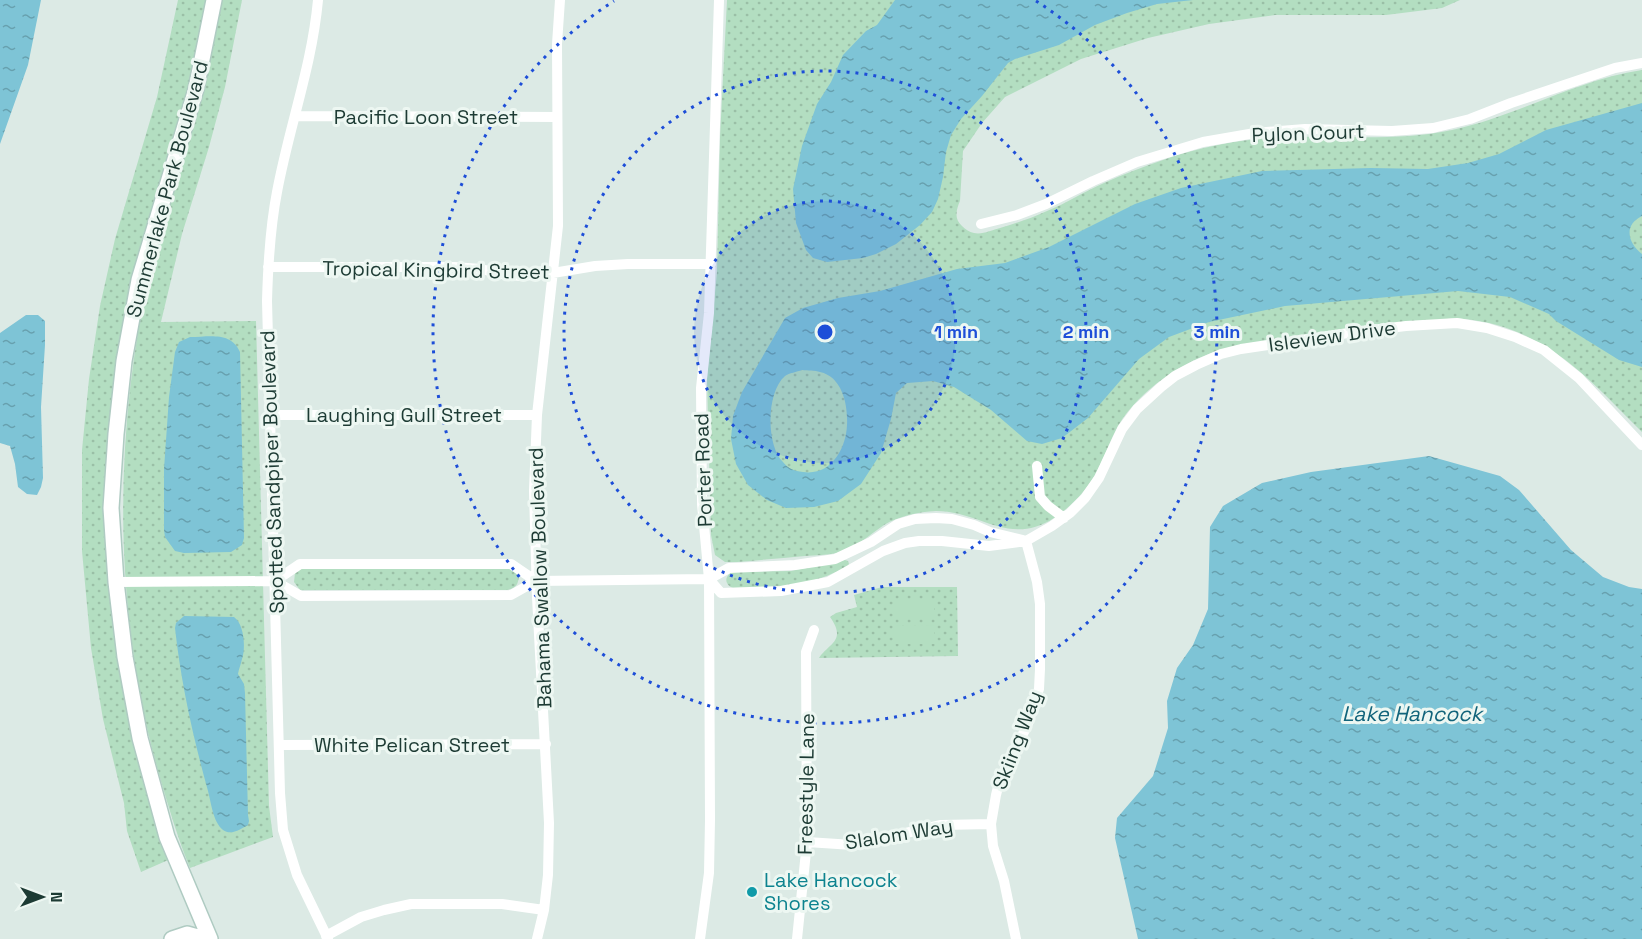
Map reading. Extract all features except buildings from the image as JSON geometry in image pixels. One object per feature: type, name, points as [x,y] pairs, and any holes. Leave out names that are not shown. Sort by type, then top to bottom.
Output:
[{"type":"main road","name":"Summerlake Park Boulevard","points":[[210,939],[167,837],[143,749],[125,657],[116,582],[111,508],[124,361],[139,280],[196,89],[214,0]]},
{"type":"main road","points":[[172,939],[187,934],[205,939]]},
{"type":"street","name":"Spotted Sandpiper Boulevard","points":[[318,0],[310,59],[277,192],[268,267],[267,301],[280,793],[283,830],[297,875],[327,937]]},
{"type":"street","name":"Bahama Swallow Boulevard","points":[[537,939],[544,910],[548,875],[549,823],[536,580],[534,490],[537,416],[558,226],[557,44],[560,0]]},
{"type":"street","name":"Porter Road","points":[[700,939],[709,873],[709,579],[702,504],[701,388],[709,313],[719,0]]},
{"type":"street","name":"Pylon Court","points":[[981,225],[1046,204],[1137,162],[1203,142],[1255,133],[1305,129],[1392,131],[1433,128],[1470,119],[1615,68],[1642,63]]},
{"type":"street","name":"Pacific Loon Street","points":[[296,116],[557,117]]},
{"type":"street","name":"Tropical Kingbird Street","points":[[268,267],[454,267],[521,276],[595,266],[711,264]]},
{"type":"street","name":"Isleview Drive","points":[[709,579],[721,592],[781,591],[828,582],[883,551],[905,543],[942,541],[989,546],[1026,541],[1064,518],[1085,498],[1099,478],[1122,429],[1137,409],[1175,376],[1221,354],[1241,349],[1355,332],[1457,323],[1487,328],[1515,337],[1544,350],[1579,378],[1642,445]]},
{"type":"street","name":"Laughing Gull Street","points":[[270,415],[537,416]]},
{"type":"street","points":[[1036,466],[1041,497],[1048,506],[1064,518]]},
{"type":"street","points":[[116,582],[275,581],[301,596],[511,595],[536,580],[709,579],[729,568],[795,565],[835,559],[853,552],[898,524],[915,519],[952,519],[1026,541]]},
{"type":"street","name":"Skiing Way","points":[[1016,939],[1004,880],[993,846],[991,824],[1000,779],[1027,726],[1039,688],[1040,604],[1037,582],[1026,541]]},
{"type":"street","points":[[853,552],[860,564]]},
{"type":"street","points":[[275,581],[300,564],[511,564],[536,580]]},
{"type":"street","name":"Freestyle Lane","points":[[796,939],[807,842],[806,652],[814,630]]},
{"type":"street","name":"White Pelican Street","points":[[279,745],[546,744]]},
{"type":"street","name":"Slalom Way","points":[[807,842],[853,844],[941,825],[991,824]]},
{"type":"street","points":[[327,937],[361,917],[411,904],[502,904],[544,910]]},
{"type":"green space","points":[[178,0],[214,0],[139,280],[111,508],[125,657],[175,857],[141,872],[127,831],[124,803],[103,719],[91,648],[82,551],[82,450],[89,379],[100,306],[115,239],[157,97]]},
{"type":"green space","points":[[220,0],[242,0],[225,87],[182,234],[161,322],[256,321],[269,806],[273,837],[190,868],[160,778],[144,714],[133,650],[126,586],[123,522],[124,457],[139,329],[151,265]]},
{"type":"green space","points":[[727,0],[1460,0],[1442,8],[1386,15],[1275,15],[1209,24],[1148,38],[1081,59],[1005,97],[982,123],[963,151],[957,217],[964,228],[977,233],[1030,218],[1097,186],[1163,160],[1196,150],[1264,138],[1394,137],[1452,130],[1500,116],[1594,82],[1642,70],[1642,432],[1584,375],[1564,359],[1542,344],[1493,324],[1464,319],[1444,319],[1227,348],[1183,366],[1144,394],[1119,424],[1097,471],[1084,491],[1060,514],[1038,526],[1009,529],[952,512],[936,511],[896,519],[856,545],[837,553],[725,562],[715,555],[711,535],[707,379],[717,272],[720,137]]},
{"type":"green space","points":[[845,560],[849,564],[847,567],[822,578],[798,584],[733,588],[726,579],[734,572],[791,571]]},
{"type":"green space","points":[[509,567],[519,576],[516,586],[507,590],[300,590],[294,582],[295,573],[301,569]]},
{"type":"green space","points":[[882,587],[957,587],[958,656],[819,658],[837,637],[835,625],[830,617],[857,607],[854,595]]},
{"type":"green space","points":[[895,601],[934,601],[934,619],[895,619]]},
{"type":"green space","points":[[934,625],[934,644],[895,644],[895,626]]},
{"type":"water","points":[[0,0],[41,0],[28,65],[0,144]]},
{"type":"water","points":[[895,0],[1193,0],[1157,4],[1127,13],[1095,25],[1059,45],[1008,63],[961,119],[951,135],[938,199],[932,212],[920,225],[896,244],[876,254],[863,258],[827,262],[813,258],[806,250],[796,223],[793,189],[802,146],[817,104],[831,82],[843,55],[866,31],[877,25]]},
{"type":"water","points":[[1642,103],[1642,216],[1632,224],[1630,234],[1633,245],[1642,254],[1642,367],[1619,360],[1556,321],[1549,314],[1510,297],[1458,291],[1285,306],[1209,322],[1169,337],[1139,359],[1088,418],[1062,438],[1042,444],[1027,441],[991,410],[954,387],[933,381],[907,383],[896,393],[881,453],[861,484],[838,501],[814,507],[786,508],[767,500],[748,485],[736,464],[731,439],[733,416],[742,392],[785,318],[803,308],[838,298],[880,291],[957,269],[1005,263],[1049,247],[1135,204],[1181,188],[1262,171],[1428,169],[1468,163],[1499,154],[1546,130]],"holes":[[[802,370],[820,372],[834,380],[842,393],[846,409],[846,434],[840,451],[829,465],[813,472],[797,471],[785,464],[777,454],[771,432],[770,419],[774,394],[785,376]]]},
{"type":"water","points":[[26,315],[38,315],[45,321],[41,407],[43,478],[37,495],[27,494],[18,487],[10,446],[0,443],[0,333]]},
{"type":"water","points":[[190,337],[225,338],[236,345],[240,352],[244,538],[242,545],[231,552],[184,553],[175,551],[165,537],[164,469],[169,397],[175,352],[179,342]]},
{"type":"water","name":"Lake Hancock","points":[[1429,456],[1500,476],[1519,490],[1571,550],[1603,577],[1629,587],[1642,589],[1642,939],[1138,939],[1115,838],[1117,818],[1153,776],[1168,728],[1167,701],[1177,668],[1193,645],[1208,609],[1210,527],[1223,506],[1262,483],[1311,472]]},
{"type":"water","points":[[184,616],[234,617],[242,630],[244,648],[238,674],[244,684],[245,693],[249,821],[248,825],[233,832],[223,830],[215,817],[193,730],[175,628],[176,623]]},
{"type":"place","name":"Lake Hancock Shores","points":[[752,892]]}]
